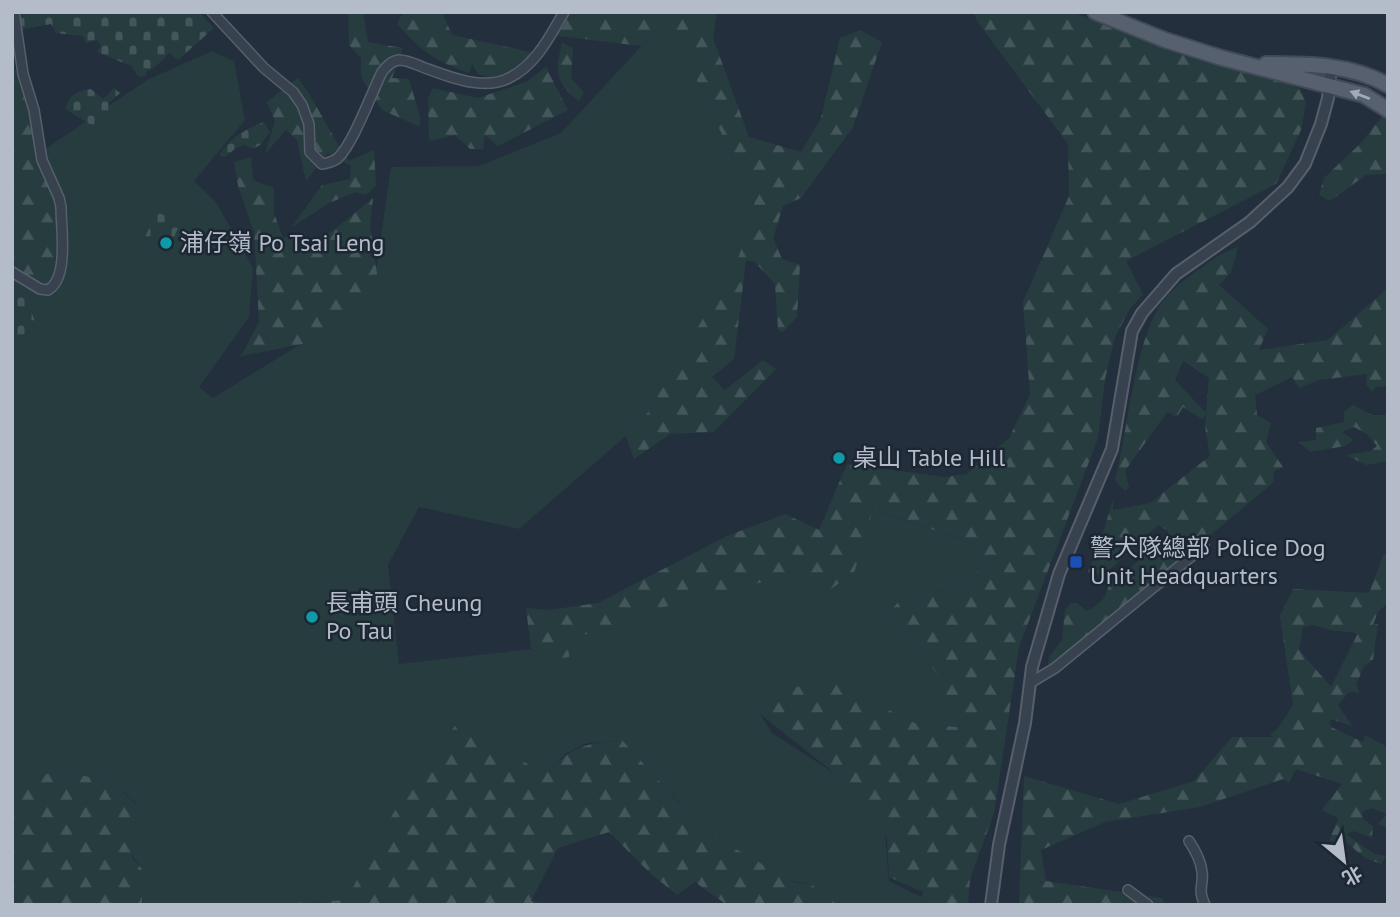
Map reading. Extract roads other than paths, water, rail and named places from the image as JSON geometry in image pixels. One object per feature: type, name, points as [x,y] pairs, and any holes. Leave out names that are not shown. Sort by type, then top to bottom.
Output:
[{"type":"main road","points":[[1095,12],[1165,40],[1222,58],[1364,95],[1388,110]]},
{"type":"main road","points":[[1251,64],[1311,64],[1331,67],[1366,74],[1388,85]]},
{"type":"street","points":[[12,272],[40,289],[48,290],[59,280],[61,270],[61,207],[42,160],[34,110],[23,74],[14,12]]},
{"type":"street","points":[[212,12],[264,68],[293,92],[307,113],[310,152],[322,164],[339,157],[389,63],[407,61],[463,80],[495,83],[506,80],[517,74],[541,51],[564,12]]},
{"type":"street","points":[[991,905],[999,845],[1025,723],[1032,667],[1059,574],[1112,450],[1132,331],[1142,313],[1176,274],[1250,222],[1288,187],[1312,150],[1321,124],[1331,67]]},
{"type":"street","points":[[1030,683],[1055,668],[1204,546]]},
{"type":"street","points":[[1189,841],[1196,852],[1203,874],[1199,886],[1205,905]]},
{"type":"street","points":[[1128,890],[1148,905]]},
{"type":"place","name":"浦仔嶺 Po Tsai Leng","points":[[166,243]]},
{"type":"place","name":"桌山 Table Hill","points":[[839,458]]},
{"type":"place","name":"警犬隊總部 Police Dog Unit Headquarters","points":[[1076,562]]},
{"type":"place","name":"長甫頭 Cheung Po Tau","points":[[312,617]]}]
